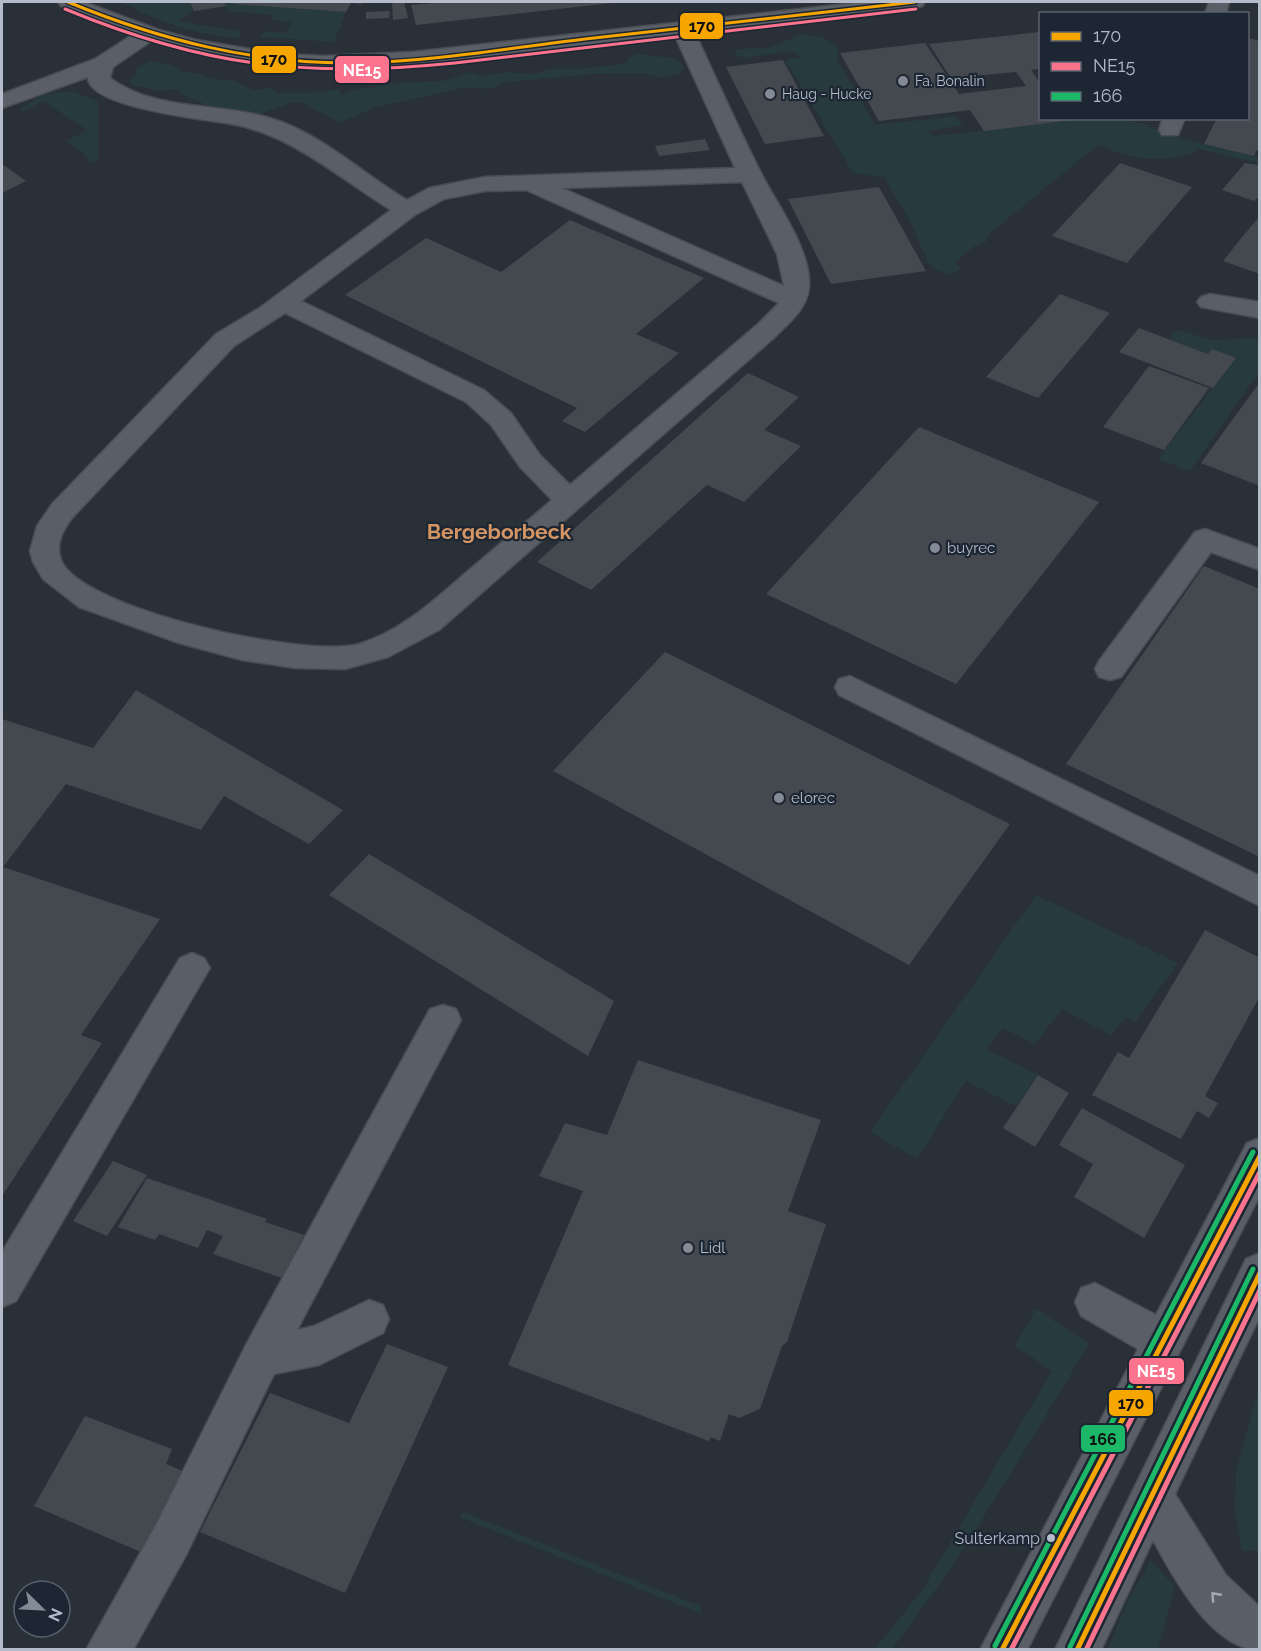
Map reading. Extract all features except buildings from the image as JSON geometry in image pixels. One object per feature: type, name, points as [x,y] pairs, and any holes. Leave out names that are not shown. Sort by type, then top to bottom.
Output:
[{"type":"street","points":[[68,2],[148,34],[226,55],[272,61],[338,64],[401,60],[915,2]]},
{"type":"street","points":[[712,2],[723,24]]},
{"type":"street","points":[[682,28],[789,254],[798,284],[794,300],[767,330],[428,622],[398,640],[367,653],[344,658],[274,655],[220,646],[89,600],[71,588],[46,563],[43,550],[44,537],[51,524],[207,356],[225,340],[284,302],[407,210],[437,193],[485,184],[528,181],[750,175]]},
{"type":"street","points":[[2,101],[103,64],[148,34]]},
{"type":"street","points":[[103,64],[98,80],[104,87],[119,94],[274,128],[407,210]]},
{"type":"street","points":[[528,181],[794,300]]},
{"type":"street","points":[[284,302],[475,396],[501,419],[530,461],[569,501]]},
{"type":"street","points":[[1210,302],[1260,310]]},
{"type":"street","points":[[1110,669],[1205,539],[1260,560]]},
{"type":"street","points":[[850,687],[1260,891]]},
{"type":"street","points":[[2,1288],[192,968]]},
{"type":"street","points":[[108,1650],[171,1540],[261,1357],[443,1020]]},
{"type":"street","points":[[1002,1650],[1260,1155]]},
{"type":"street","points":[[1077,1650],[1260,1272]]},
{"type":"street","points":[[1095,1302],[1164,1342]]},
{"type":"street","points":[[261,1357],[319,1345],[369,1319]]},
{"type":"street","points":[[1152,1497],[1206,1586],[1220,1602],[1260,1633]]},
{"type":"green space","points":[[121,2],[190,2],[194,11],[178,21],[242,32],[238,38],[192,31],[149,16]]},
{"type":"green space","points":[[224,2],[346,12],[334,42],[260,37],[264,31],[285,33],[292,22],[271,20],[273,15],[227,11]]},
{"type":"green space","points":[[803,34],[822,37],[838,46],[838,61],[875,125],[956,116],[963,125],[927,131],[934,136],[984,131],[994,125],[1021,126],[1074,120],[1123,120],[1141,123],[1182,139],[1259,157],[1259,163],[1194,148],[1197,152],[1172,158],[1134,157],[1098,145],[989,234],[986,242],[973,247],[955,263],[962,268],[951,275],[936,270],[927,261],[913,227],[885,178],[853,173],[785,60],[802,57],[792,51],[744,58],[734,55],[737,49],[767,48]]},
{"type":"green space","points":[[638,54],[672,58],[681,62],[683,68],[679,74],[664,78],[643,73],[595,74],[506,82],[491,89],[463,88],[373,108],[342,122],[305,103],[290,103],[253,117],[207,105],[185,96],[178,89],[159,91],[132,85],[130,80],[136,73],[136,69],[150,61],[173,65],[184,72],[198,73],[213,79],[232,80],[254,90],[271,87],[278,93],[312,93],[339,89],[341,96],[354,90],[397,83],[443,81],[469,72],[480,76],[506,72],[535,74],[547,69],[581,69],[626,63],[629,58]]},
{"type":"green space","points":[[71,91],[98,101],[98,160],[90,162],[82,151],[66,141],[87,130],[43,101],[22,112],[20,109],[42,95]]},
{"type":"green space","points":[[1178,330],[1213,340],[1259,338],[1259,372],[1190,471],[1158,459],[1236,358],[1212,349],[1208,354],[1168,338]]},
{"type":"green space","points":[[1036,895],[1178,963],[1135,1022],[1126,1018],[1111,1035],[1062,1009],[1035,1044],[1003,1028],[986,1049],[1038,1075],[1016,1106],[966,1081],[917,1159],[870,1132]]},
{"type":"green space","points":[[1036,1309],[1089,1344],[995,1500],[919,1613],[892,1649],[875,1649],[922,1590],[1052,1371],[1015,1346]]},
{"type":"green space","points":[[1259,1386],[1259,1551],[1242,1551],[1235,1508],[1236,1472]]},
{"type":"green space","points":[[463,1512],[700,1606],[702,1614],[459,1517]]},
{"type":"green space","points":[[1151,1560],[1175,1587],[1158,1649],[1108,1649],[1126,1604]]},
{"type":"transit line","name":"170","points":[[68,2],[130,26],[192,45],[257,57],[323,63],[389,62],[454,56],[915,2]]},
{"type":"transit line","name":"NE15","points":[[65,9],[128,34],[192,53],[257,65],[324,70],[390,69],[455,63],[916,9]]},
{"type":"transit line","name":"166","points":[[995,1646],[1253,1152]]},
{"type":"transit line","name":"170","points":[[1002,1650],[1260,1156]]},
{"type":"transit line","name":"NE15","points":[[1011,1650],[1260,1172]]},
{"type":"transit line","name":"166","points":[[1070,1647],[1253,1269]]},
{"type":"transit line","name":"170","points":[[1077,1650],[1260,1273]]},
{"type":"transit line","name":"NE15","points":[[1086,1650],[1260,1290]]},
{"type":"place","name":"Fa. Bonalin","points":[[903,81]]},
{"type":"place","name":"Haug - Hucke","points":[[770,94]]},
{"type":"place","name":"buyrec","points":[[935,548]]},
{"type":"place","name":"elorec","points":[[779,798]]},
{"type":"place","name":"Lidl","points":[[688,1248]]},
{"type":"place","name":"Sulterkamp","points":[[1051,1538]]},
{"type":"district","name":"Bergeborbeck","points":[[499,531]]}]
